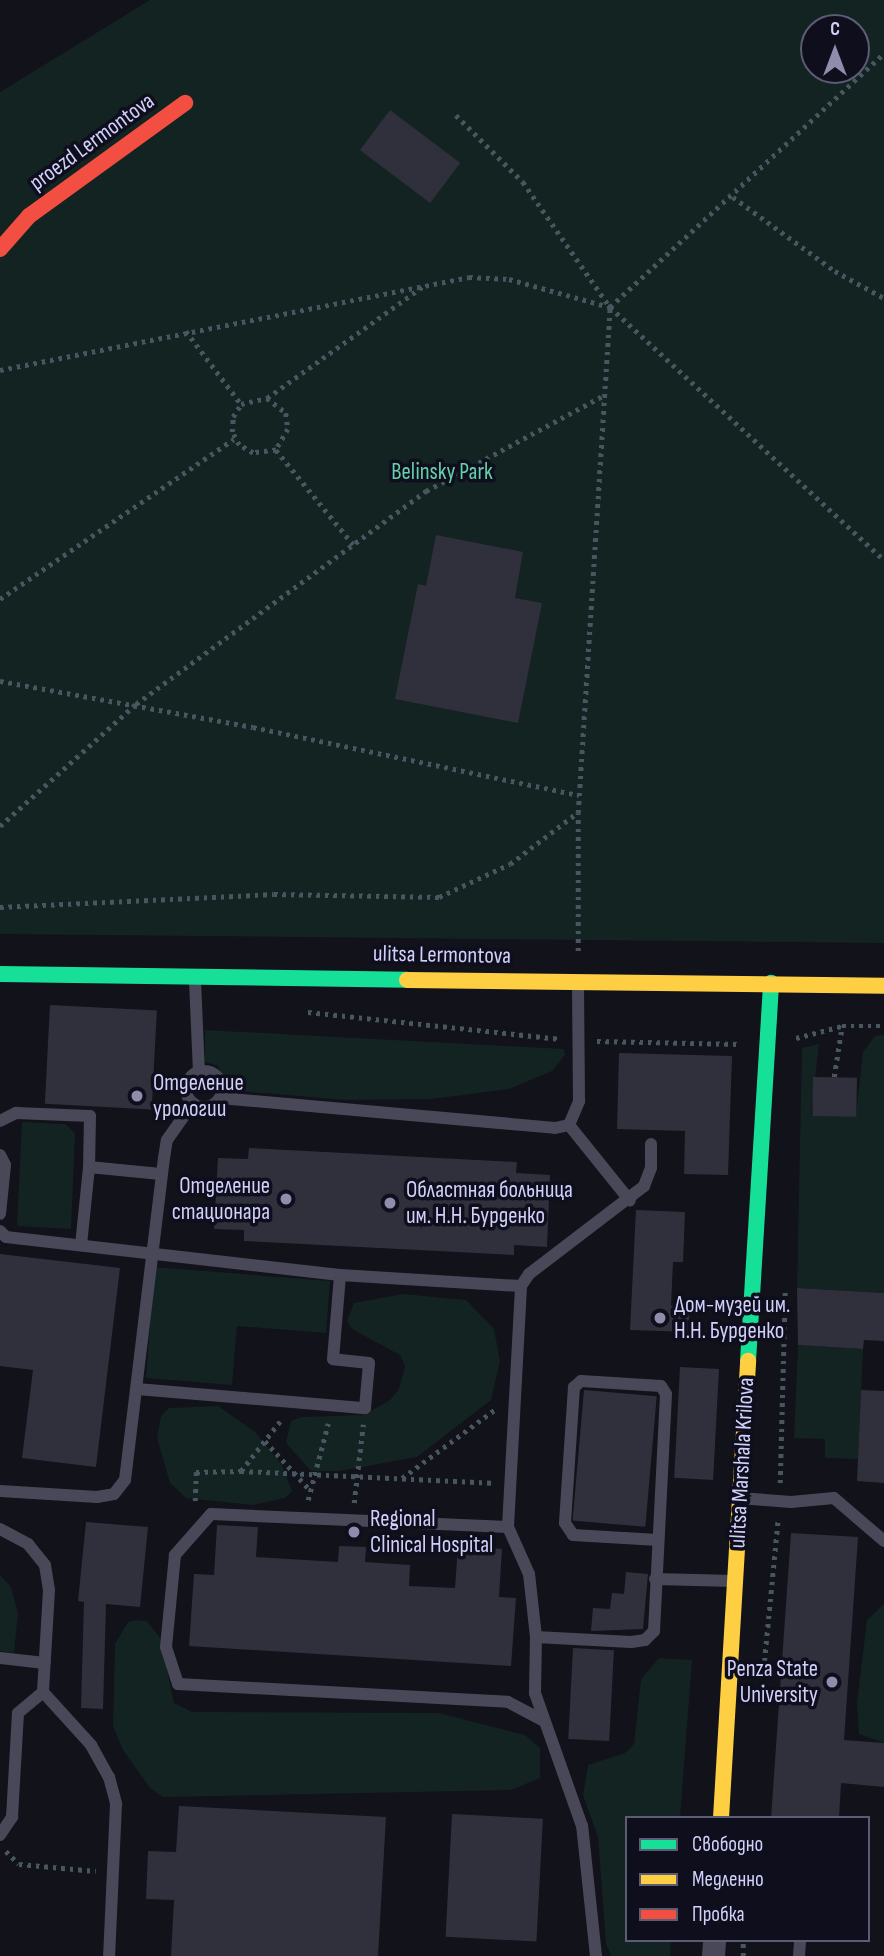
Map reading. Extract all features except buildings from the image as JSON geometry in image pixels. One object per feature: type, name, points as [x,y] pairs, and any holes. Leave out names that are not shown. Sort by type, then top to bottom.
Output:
[{"type":"street","name":"proezd Lermontova","points":[[0,249],[29,216],[185,103]]},
{"type":"street","name":"ulitsa Lermontova","points":[[0,974],[194,974],[884,986]]},
{"type":"street","name":"ulitsa Marshala Krilova","points":[[721,1816],[771,984]]},
{"type":"lane","points":[[193,1103],[187,1083],[199,1071],[194,974]]},
{"type":"lane","points":[[569,1125],[579,1101],[578,980]]},
{"type":"lane","points":[[199,1071],[211,1072],[220,1080],[220,1098]]},
{"type":"lane","points":[[193,1103],[208,1107],[220,1098],[555,1128],[569,1125]]},
{"type":"lane","points":[[0,1491],[97,1497],[114,1494],[125,1480],[167,1140],[193,1103]]},
{"type":"lane","points":[[0,1121],[16,1112],[90,1116],[89,1167],[81,1245]]},
{"type":"lane","points":[[569,1125],[630,1201]]},
{"type":"lane","points":[[596,1956],[582,1826],[534,1693],[536,1637],[529,1574],[508,1528],[521,1286],[529,1274],[630,1201],[648,1178],[651,1144]]},
{"type":"lane","points":[[0,1155],[5,1165],[0,1214]]},
{"type":"lane","points":[[89,1167],[161,1174]]},
{"type":"lane","points":[[0,1231],[6,1237],[340,1275],[521,1286]]},
{"type":"lane","points":[[137,1389],[365,1408],[369,1363],[333,1359],[340,1275]]},
{"type":"lane","points":[[536,1637],[645,1640],[654,1630],[666,1394],[661,1386],[581,1381],[573,1387],[565,1523],[573,1535],[658,1541]]},
{"type":"lane","points":[[740,1498],[791,1502],[834,1498],[884,1541]]},
{"type":"lane","points":[[508,1528],[211,1514],[175,1555],[166,1647],[178,1684],[508,1702],[544,1721]]},
{"type":"lane","points":[[0,1529],[29,1544],[45,1565],[49,1590],[43,1692],[19,1713],[12,1817],[0,1835]]},
{"type":"lane","points":[[655,1578],[735,1581]]},
{"type":"lane","points":[[0,1658],[45,1663]]},
{"type":"lane","points":[[43,1692],[92,1745],[110,1777],[116,1804],[109,1956]]},
{"type":"lane","points":[[799,1956],[800,1942]]},
{"type":"path","points":[[578,951],[578,813],[610,307],[733,197],[884,52]]},
{"type":"path","points":[[456,115],[523,182],[610,307],[884,559]]},
{"type":"path","points":[[733,197],[835,271],[884,298]]},
{"type":"path","points":[[0,370],[425,285],[492,277],[610,307]]},
{"type":"path","points":[[234,439],[233,417],[241,404],[267,398],[425,285]]},
{"type":"path","points":[[186,331],[241,404]]},
{"type":"path","points":[[0,825],[136,704],[426,491],[604,395]]},
{"type":"path","points":[[234,439],[253,453],[276,450],[286,437],[288,421],[281,406],[267,398]]},
{"type":"path","points":[[0,598],[234,439]]},
{"type":"path","points":[[276,450],[353,544]]},
{"type":"path","points":[[0,681],[136,704],[579,795]]},
{"type":"path","points":[[0,907],[274,894],[439,897],[510,864],[578,813]]},
{"type":"path","points":[[305,1012],[577,1040],[744,1044]]},
{"type":"path","points":[[834,1077],[842,1026]]},
{"type":"path","points":[[791,1040],[842,1026],[884,1026]]},
{"type":"path","points":[[402,1479],[515,1394]]},
{"type":"path","points":[[241,1471],[295,1402]]},
{"type":"path","points":[[303,1518],[333,1405]]},
{"type":"path","points":[[352,1521],[365,1408]]},
{"type":"path","points":[[265,1441],[311,1490]]},
{"type":"path","points":[[194,1533],[196,1472],[241,1471],[511,1484]]},
{"type":"path","points":[[0,1845],[19,1864],[113,1871]]},
{"type":"green space","name":"Belinsky Park","points":[[150,0],[884,0],[884,943],[0,934],[0,92]]},
{"type":"green space","points":[[205,1030],[564,1049],[565,1055],[552,1071],[509,1089],[432,1099],[346,1100],[227,1090],[218,1066],[205,1062]]},
{"type":"green space","points":[[884,1035],[884,1293],[797,1288],[802,1048],[819,1044],[811,1115],[856,1116],[863,1052],[875,1036]]},
{"type":"green space","points":[[22,1122],[65,1124],[75,1133],[71,1229],[17,1226]]},
{"type":"green space","points":[[154,1267],[330,1281],[326,1333],[237,1326],[232,1385],[146,1378]]},
{"type":"green space","points":[[403,1294],[466,1300],[494,1329],[500,1361],[491,1400],[417,1457],[340,1471],[311,1471],[286,1443],[291,1421],[301,1417],[364,1415],[390,1400],[399,1389],[405,1366],[400,1355],[352,1329],[347,1321],[354,1303]]},
{"type":"green space","points":[[798,1345],[863,1349],[858,1459],[825,1458],[825,1439],[794,1438]]},
{"type":"green space","points":[[218,1406],[255,1432],[282,1465],[292,1491],[285,1498],[253,1505],[186,1498],[170,1483],[157,1438],[161,1416],[169,1408]]},
{"type":"green space","points":[[0,1575],[11,1587],[18,1613],[14,1653],[0,1651]]},
{"type":"green space","points":[[884,1604],[884,1743],[859,1734],[857,1703],[867,1620]]},
{"type":"green space","points":[[147,1621],[160,1638],[174,1703],[192,1712],[439,1713],[525,1735],[540,1748],[540,1778],[511,1790],[163,1797],[150,1788],[123,1750],[113,1726],[115,1644],[128,1622]]},
{"type":"green space","points":[[659,1658],[692,1660],[680,1816],[625,1816],[625,1942],[671,1942],[670,1956],[611,1956],[606,1943],[598,1837],[583,1795],[588,1765],[625,1753],[634,1744],[641,1679]]},
{"type":"traffic: fast","points":[[0,974],[407,980]]},
{"type":"traffic: fast","points":[[748,1361],[771,983]]},
{"type":"traffic: slow","points":[[407,980],[884,986]]},
{"type":"traffic: slow","points":[[721,1816],[748,1361]]},
{"type":"traffic: jam","points":[[0,249],[29,216],[185,103]]},
{"type":"place","name":"Отделение урологии","points":[[137,1096]]},
{"type":"place","name":"Отделение стационара","points":[[286,1199]]},
{"type":"place","name":"Областная больница им. Н.Н. Бурденко","points":[[390,1203]]},
{"type":"place","name":"Дом-музей им. Н.Н. Бурденко","points":[[660,1318]]},
{"type":"place","name":"Regional Clinical Hospital","points":[[354,1532]]},
{"type":"place","name":"Penza State University","points":[[832,1682]]}]
